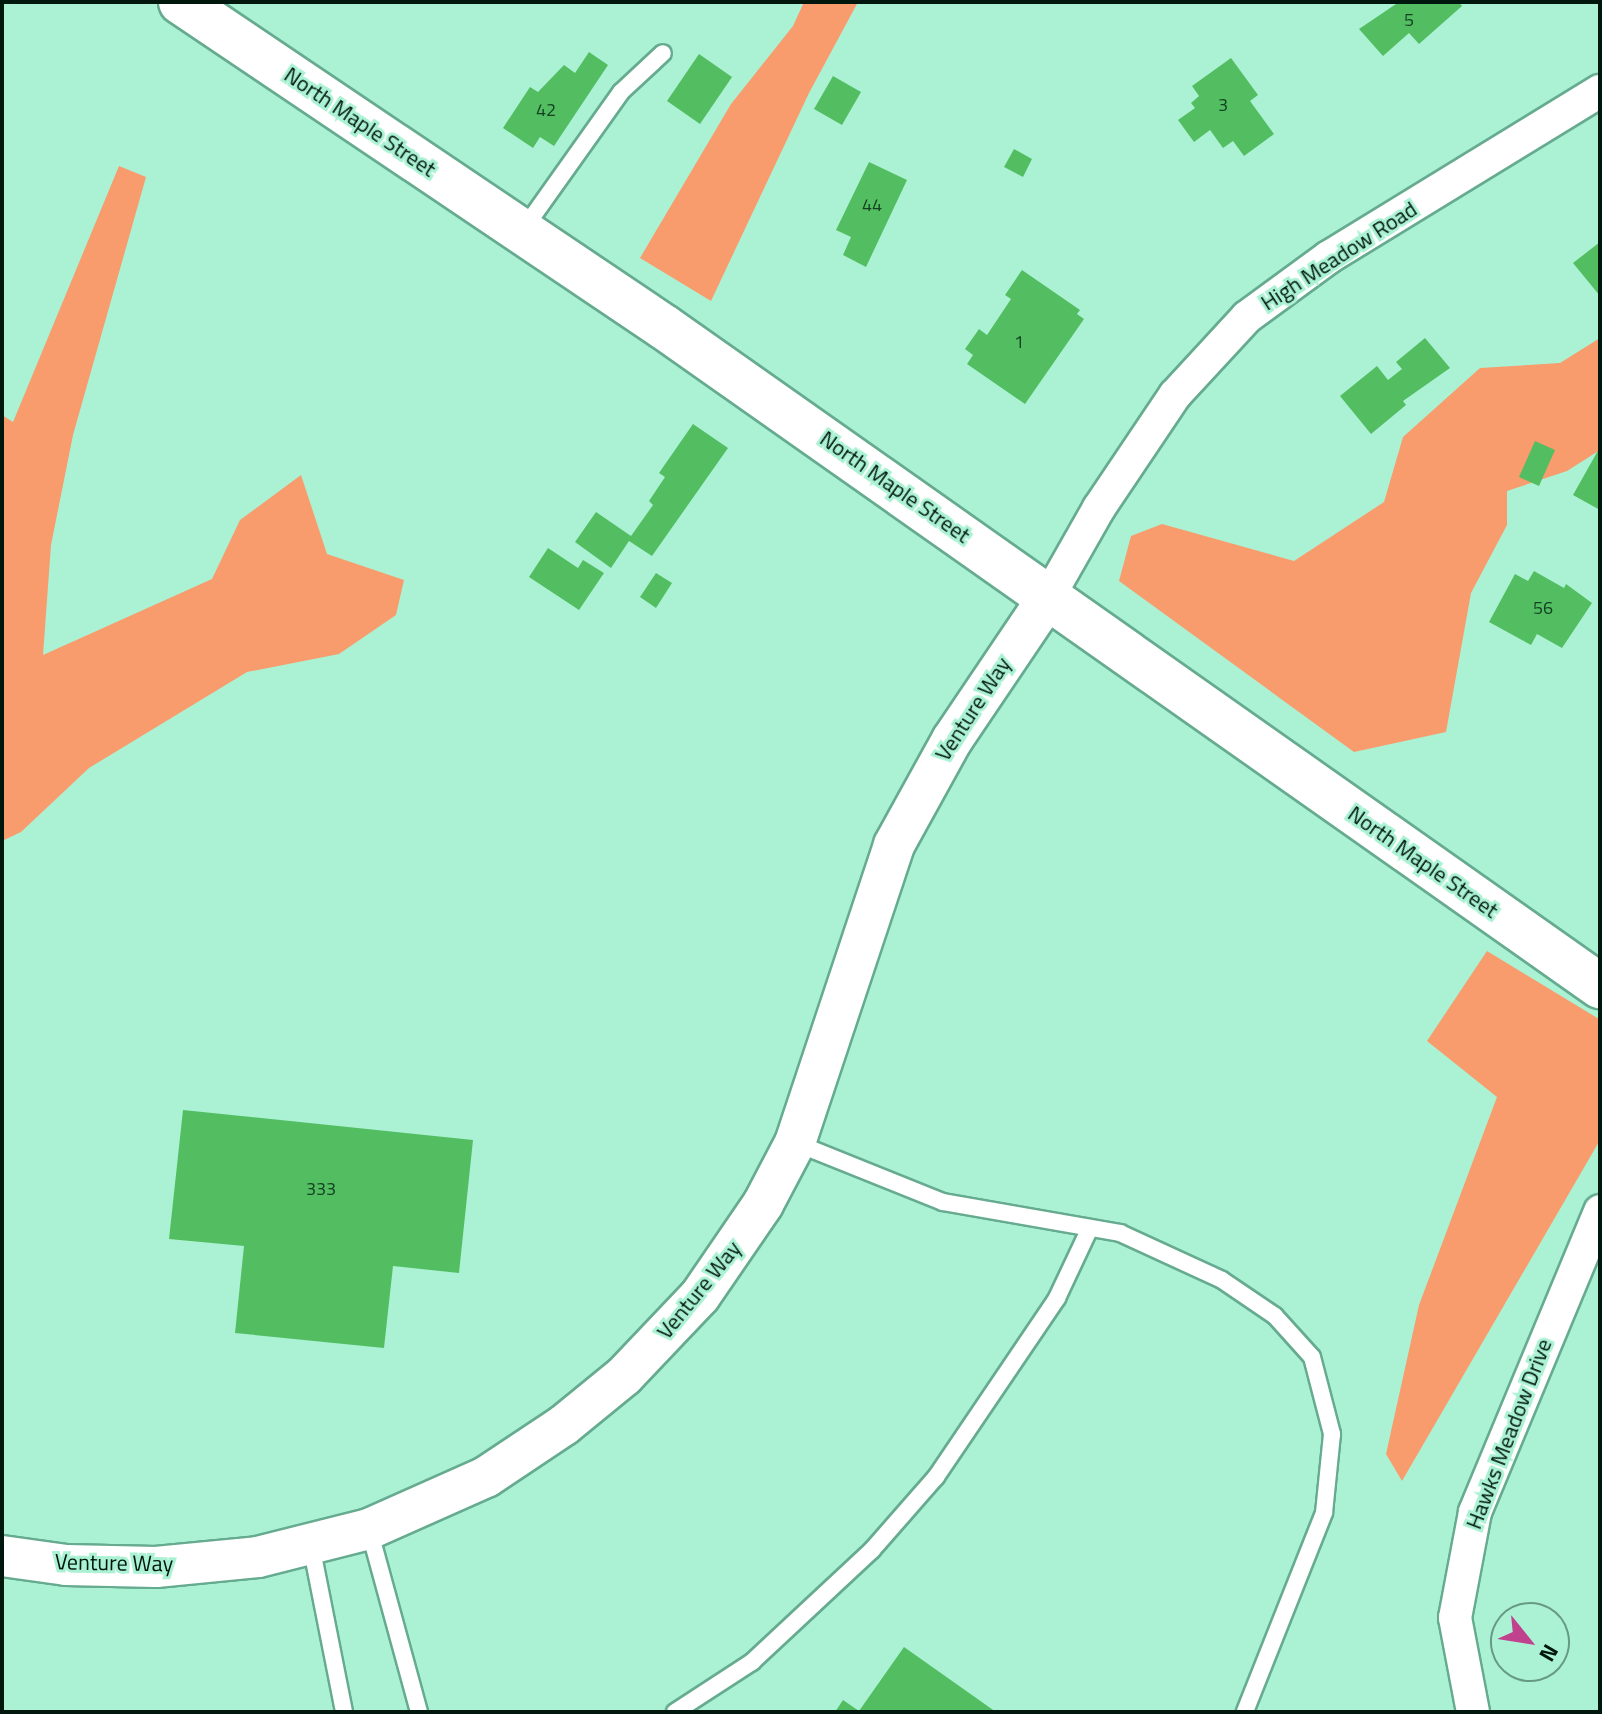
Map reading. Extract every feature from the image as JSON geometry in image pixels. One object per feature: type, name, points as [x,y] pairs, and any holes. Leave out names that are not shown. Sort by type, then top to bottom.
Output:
[{"type":"main road","name":"North Maple Street","points":[[181,2],[522,231],[1049,596],[1600,986]]},
{"type":"street","name":"High Meadow Road","points":[[1049,596],[1099,508],[1175,395],[1247,317],[1329,257],[1600,91]]},
{"type":"street","name":"Venture Way","points":[[2,1556],[66,1565],[156,1567],[247,1558],[369,1529],[486,1477],[564,1425],[624,1376],[700,1296],[733,1252],[795,1143],[894,845],[952,740],[1049,596]]},
{"type":"street","name":"Hawks Meadow Drive","points":[[1473,1712],[1455,1618],[1475,1512],[1600,1211]]},
{"type":"lane","points":[[522,231],[621,92],[663,53]]},
{"type":"lane","points":[[795,1143],[943,1202],[1120,1233],[1222,1280],[1275,1316],[1312,1357],[1332,1434],[1324,1513],[1245,1712]]},
{"type":"lane","points":[[675,1712],[752,1662],[872,1550],[936,1477],[1057,1298],[1090,1228]]},
{"type":"lane","points":[[369,1529],[419,1712]]},
{"type":"lane","points":[[311,1545],[344,1712]]},
{"type":"shaded area","points":[[804,2],[858,2],[809,93],[711,301],[640,258],[731,104],[793,26]]},
{"type":"shaded area","points":[[119,166],[146,177],[73,435],[51,545],[43,655],[212,579],[240,520],[301,475],[327,554],[404,580],[396,615],[339,654],[247,672],[89,768],[21,832],[2,841],[2,415],[13,422]]},
{"type":"shaded area","points":[[1600,338],[1600,450],[1567,471],[1507,491],[1507,525],[1471,593],[1446,732],[1354,752],[1119,581],[1131,536],[1162,524],[1294,561],[1384,502],[1403,437],[1480,368],[1560,363]]},
{"type":"shaded area","points":[[1487,951],[1599,1019],[1600,1140],[1402,1481],[1386,1454],[1419,1305],[1497,1097],[1427,1041]]},
{"type":"building","points":[[1399,2],[1459,2],[1462,6],[1419,44],[1409,33],[1383,56],[1359,29]]},
{"type":"building","points":[[589,52],[608,65],[554,146],[540,137],[533,148],[503,128],[530,87],[538,92],[564,65],[575,73]]},
{"type":"building","points":[[699,54],[732,77],[700,124],[667,101]]},
{"type":"building","points":[[1231,58],[1258,95],[1250,101],[1274,134],[1244,156],[1233,141],[1223,148],[1210,130],[1194,142],[1178,120],[1195,108],[1191,103],[1199,96],[1192,86]]},
{"type":"building","points":[[833,76],[861,92],[842,125],[814,109]]},
{"type":"building","points":[[1014,149],[1032,159],[1023,177],[1004,167]]},
{"type":"building","points":[[869,162],[907,180],[866,267],[843,255],[851,237],[836,230]]},
{"type":"building","points":[[1600,242],[1600,296],[1573,263]]},
{"type":"building","points":[[1022,270],[1080,310],[1077,314],[1084,319],[1025,404],[967,364],[973,355],[965,349],[979,329],[987,335],[1011,299],[1005,295]]},
{"type":"building","points":[[1425,338],[1450,368],[1403,401],[1406,405],[1371,434],[1340,396],[1377,366],[1388,380],[1402,369],[1396,362]]},
{"type":"building","points":[[693,424],[728,448],[652,556],[629,541],[611,568],[575,542],[596,512],[631,536],[653,505],[649,501],[665,477],[659,473]]},
{"type":"building","points":[[1535,441],[1555,450],[1539,486],[1519,477]]},
{"type":"building","points":[[1600,447],[1600,510],[1573,495]]},
{"type":"building","points":[[548,548],[578,568],[583,560],[604,573],[579,610],[529,577]]},
{"type":"building","points":[[1534,571],[1564,588],[1566,584],[1592,603],[1562,648],[1537,634],[1531,645],[1489,622],[1515,574],[1528,581]]},
{"type":"building","points":[[656,573],[672,583],[656,608],[640,597]]},
{"type":"building","points":[[183,1110],[473,1140],[459,1273],[393,1266],[384,1348],[235,1333],[244,1246],[169,1239]]},
{"type":"building","points":[[904,1647],[996,1712],[835,1712],[843,1700],[859,1711]]}]
